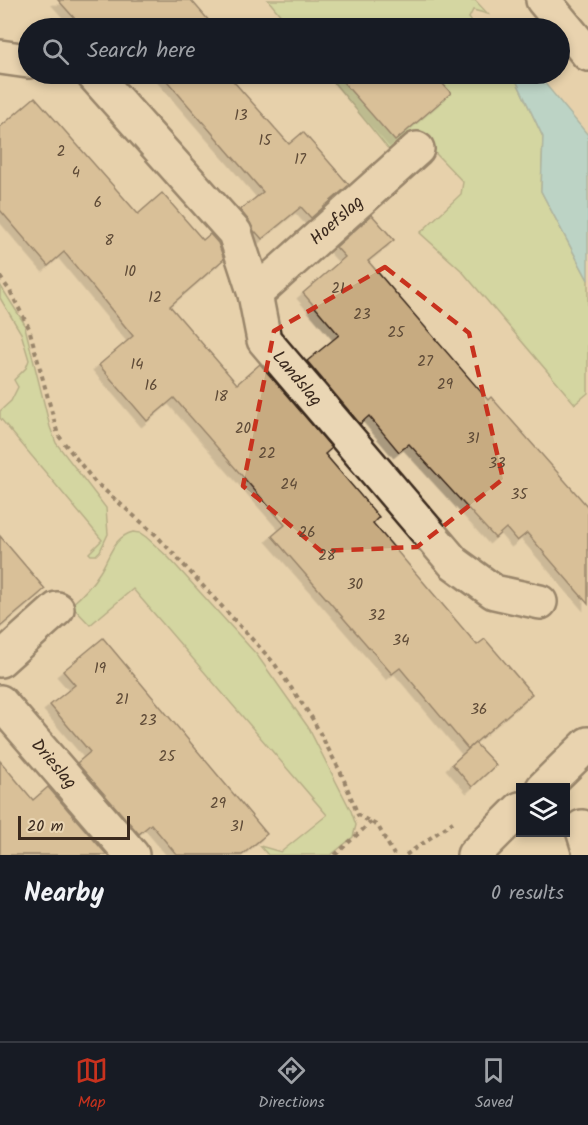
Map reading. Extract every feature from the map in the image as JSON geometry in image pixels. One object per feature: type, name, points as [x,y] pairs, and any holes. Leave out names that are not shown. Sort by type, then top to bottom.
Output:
[{"type":"street","points":[[543,0],[558,18]]},
{"type":"street","points":[[570,32],[588,54]]},
{"type":"street","points":[[0,57],[18,60]]},
{"type":"street","name":"Landslag","points":[[102,84],[235,232],[255,294],[264,340],[454,563],[494,592],[540,602]]},
{"type":"street","name":"Hoefslag","points":[[255,294],[417,149]]},
{"type":"street","points":[[0,660],[57,609]]},
{"type":"street","name":"Drieslag","points":[[0,704],[132,855]]},
{"type":"street","points":[[548,783],[588,744]]},
{"type":"street","points":[[474,855],[516,813]]},
{"type":"path","points":[[0,277],[29,328],[58,435],[94,481],[156,536],[274,663],[312,717],[342,775],[358,815],[378,826],[394,855]]},
{"type":"path","points":[[335,855],[371,822]]},
{"type":"highlighted area","points":[[385,267],[469,333],[503,479],[417,547],[321,551],[243,486],[274,331]]},
{"type":"green space","points":[[268,0],[475,0],[488,14],[473,10],[469,18],[283,18]]},
{"type":"green space","points":[[335,84],[518,84],[543,137],[541,191],[588,280],[588,393],[575,404],[461,270],[420,233],[461,194],[463,182],[418,135],[394,156]]},
{"type":"green space","points":[[0,285],[24,323],[56,443],[106,508],[108,534],[96,555],[89,553],[102,540],[0,418],[0,411],[11,401],[18,387],[14,380],[26,368],[29,360],[21,333],[0,298]]},
{"type":"green space","points":[[133,532],[146,537],[169,558],[257,655],[308,727],[356,825],[353,837],[331,855],[268,855],[260,846],[281,852],[327,815],[133,589],[90,625],[71,605],[94,581],[116,543]]},
{"type":"water","points":[[518,84],[545,84],[588,135],[588,280],[541,191],[543,137]]},
{"type":"building","points":[[58,0],[191,0],[207,18],[74,18]]},
{"type":"building","points":[[170,84],[236,84],[289,144],[303,132],[349,185],[311,218],[301,207],[262,239],[255,233],[240,210],[263,192]]},
{"type":"building","points":[[345,84],[443,84],[451,93],[395,141]]},
{"type":"building","points":[[35,97],[138,214],[162,193],[203,240],[210,234],[218,243],[224,259],[170,306],[237,384],[260,364],[332,448],[325,454],[379,517],[373,523],[477,645],[485,639],[532,694],[468,749],[400,668],[392,674],[272,536],[285,525],[174,398],[147,421],[99,365],[133,336],[64,252],[48,266],[0,210],[0,127]]},
{"type":"building","points":[[372,215],[394,240],[368,261],[488,400],[491,397],[588,507],[588,604],[527,533],[517,541],[506,528],[495,538],[409,444],[399,452],[369,416],[360,424],[307,361],[339,335],[303,293],[345,257],[336,247]]},
{"type":"building","points":[[0,536],[45,589],[0,627]]},
{"type":"building","points":[[103,638],[267,834],[242,855],[177,855],[151,824],[139,834],[77,763],[90,752],[50,705],[75,685],[63,671]]},
{"type":"building","points":[[475,743],[496,765],[472,787],[452,764]]},
{"type":"building","points":[[0,761],[33,800],[48,787],[107,855],[0,855]]}]
